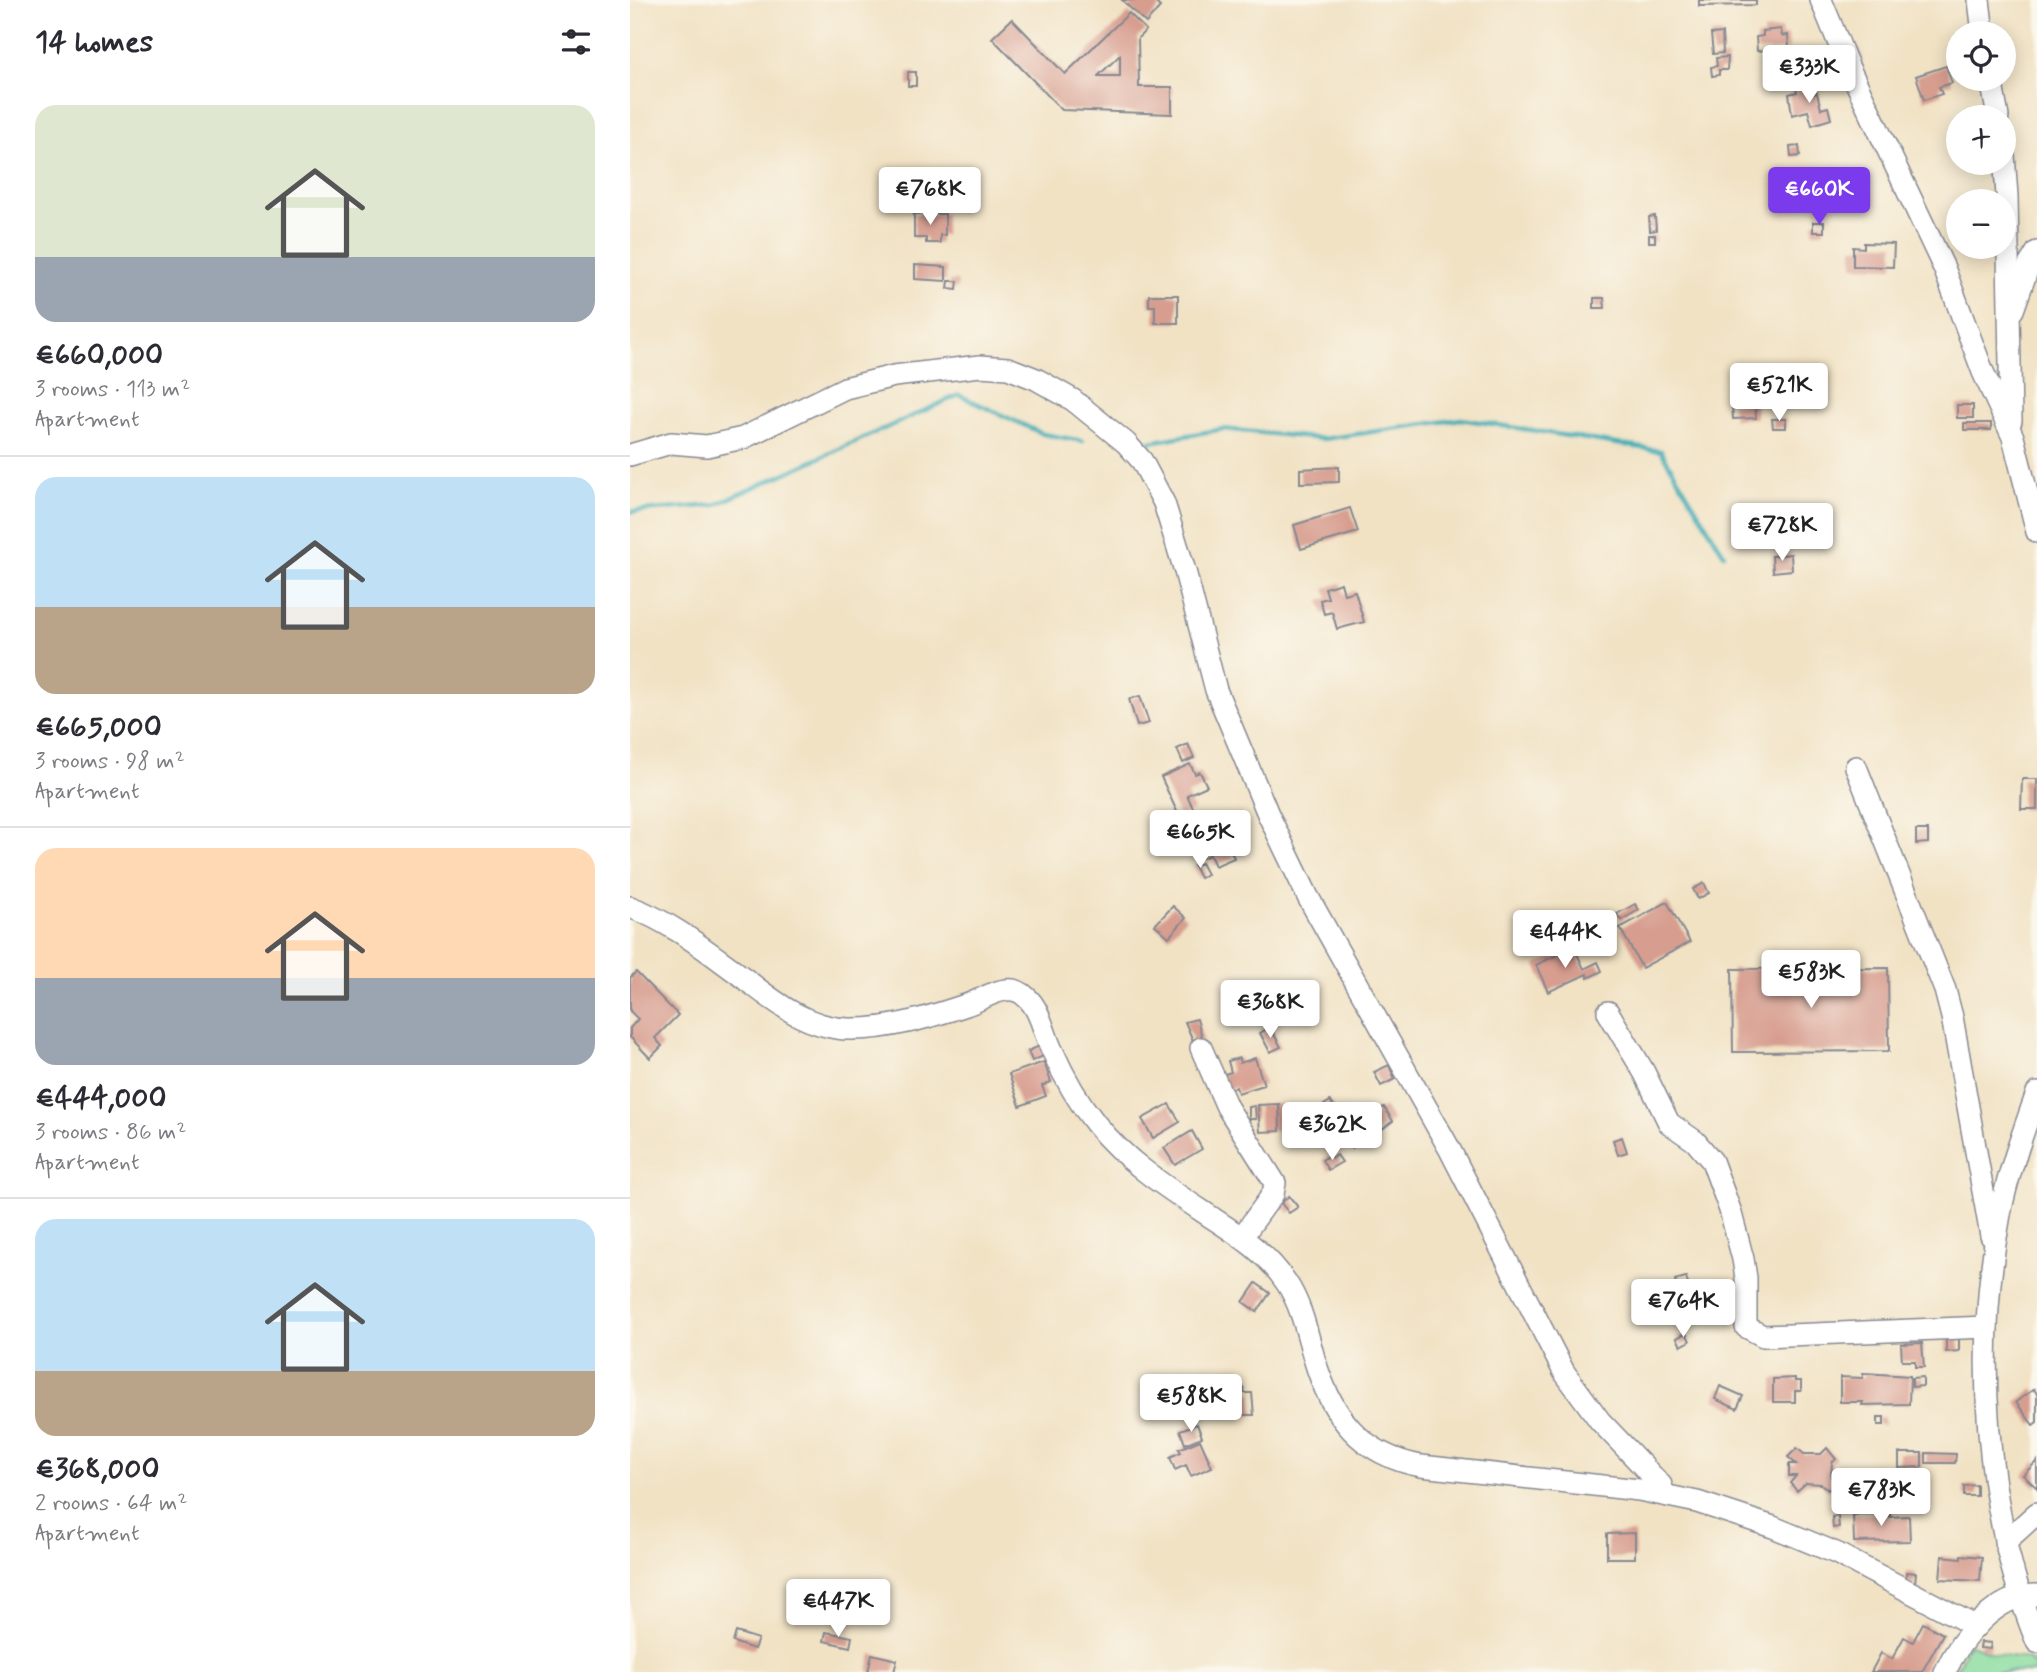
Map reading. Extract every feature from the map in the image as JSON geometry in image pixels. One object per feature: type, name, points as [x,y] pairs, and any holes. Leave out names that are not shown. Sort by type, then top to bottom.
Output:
[{"type":"street","points":[[1821,0],[1849,68],[1944,268],[1983,372],[2013,437]]},
{"type":"street","points":[[1979,0],[1982,21]]},
{"type":"street","points":[[2006,175],[2010,410],[2013,437],[2037,532]]},
{"type":"street","points":[[2008,325],[2029,265],[2037,252]]},
{"type":"street","points":[[630,455],[671,443],[707,446],[743,438],[845,388],[894,376],[980,366],[1008,368],[1036,379],[1073,400],[1131,448],[1147,469],[1164,503],[1216,690],[1268,814],[1308,897],[1449,1147],[1564,1372],[1589,1408],[1661,1485],[1664,1494]]},
{"type":"street","points":[[1856,767],[1945,990],[1993,1252]]},
{"type":"street","points":[[630,907],[655,918],[698,945],[783,1008],[825,1026],[867,1029],[956,1008],[1000,991],[1013,990],[1024,995],[1032,1004],[1059,1064],[1103,1133],[1132,1161],[1242,1237],[1267,1259],[1290,1289],[1331,1400],[1350,1430],[1377,1452],[1400,1462],[1422,1466],[1664,1494],[1718,1508],[1821,1546],[1975,1626]]},
{"type":"street","points":[[1608,1012],[1644,1072],[1669,1123],[1695,1141],[1712,1161],[1730,1210],[1743,1259],[1746,1278],[1746,1327],[1763,1336],[1987,1327]]},
{"type":"street","points":[[1201,1048],[1227,1107],[1275,1183],[1273,1194],[1242,1237]]},
{"type":"street","points":[[2037,1093],[2014,1159],[2000,1212],[1989,1284],[1987,1327],[1992,1452],[1997,1497],[2005,1542],[2029,1596],[2037,1642]]},
{"type":"street","points":[[2005,1542],[2037,1513]]},
{"type":"street","points":[[1945,1672],[1956,1649],[1975,1626],[2029,1596]]},
{"type":"green space","points":[[1968,1644],[1992,1653],[2027,1659],[2033,1663],[2037,1672],[1955,1672]]},
{"type":"building","points":[[1122,0],[1153,0],[1160,7],[1146,23]]},
{"type":"building","points":[[1699,0],[1756,0],[1756,5],[1699,6]]},
{"type":"building","points":[[1129,13],[1146,30],[1138,38],[1139,87],[1172,87],[1172,114],[1062,110],[992,38],[1012,19],[1065,74]],"holes":[[[1120,55],[1120,76],[1098,76]]]},
{"type":"building","points":[[1781,29],[1782,36],[1788,35],[1789,49],[1757,51],[1756,37],[1763,36],[1763,31]]},
{"type":"building","points":[[1722,33],[1723,53],[1713,54],[1711,34]]},
{"type":"building","points":[[1728,57],[1727,70],[1719,70],[1719,75],[1712,76],[1711,67],[1717,66],[1716,58]]},
{"type":"building","points":[[1946,66],[1946,85],[1939,87],[1942,94],[1924,100],[1916,76]]},
{"type":"building","points":[[908,72],[916,72],[916,86],[908,86]]},
{"type":"building","points":[[1810,84],[1813,94],[1817,93],[1821,109],[1828,107],[1831,119],[1812,125],[1808,111],[1792,115],[1789,94],[1797,92],[1796,88]]},
{"type":"building","points":[[1799,146],[1800,156],[1791,157],[1790,147]]},
{"type":"building","points":[[914,214],[945,214],[945,235],[940,235],[940,243],[926,243],[926,238],[914,238]]},
{"type":"building","points":[[1655,216],[1656,230],[1650,231],[1649,217]]},
{"type":"building","points":[[1813,222],[1824,222],[1824,232],[1813,232]]},
{"type":"building","points":[[1649,235],[1655,235],[1655,242],[1649,242]]},
{"type":"building","points":[[1864,243],[1894,244],[1893,267],[1853,266],[1853,247],[1864,248]]},
{"type":"building","points":[[915,265],[946,267],[946,281],[915,279]]},
{"type":"building","points":[[949,281],[958,281],[957,289],[948,288]]},
{"type":"building","points":[[1149,295],[1178,295],[1178,323],[1155,323],[1155,306],[1149,306]]},
{"type":"building","points":[[1594,298],[1604,298],[1605,308],[1594,308]]},
{"type":"building","points":[[1755,403],[1756,418],[1733,419],[1732,404]]},
{"type":"building","points":[[1957,405],[1973,405],[1973,418],[1957,418]]},
{"type":"building","points":[[1772,419],[1786,419],[1786,428],[1773,428]]},
{"type":"building","points":[[1964,423],[1991,423],[1991,430],[1964,430]]},
{"type":"building","points":[[1339,467],[1339,482],[1300,483],[1300,469]]},
{"type":"building","points":[[1350,508],[1358,532],[1301,549],[1294,525]]},
{"type":"building","points":[[1791,554],[1792,570],[1773,572],[1772,556]]},
{"type":"building","points":[[1341,583],[1344,594],[1355,591],[1364,622],[1337,629],[1332,612],[1324,614],[1320,600],[1328,598],[1325,588]]},
{"type":"building","points":[[1140,696],[1149,723],[1137,726],[1129,699]]},
{"type":"building","points":[[1188,744],[1194,758],[1183,763],[1177,749]]},
{"type":"building","points":[[1190,764],[1195,774],[1200,772],[1207,786],[1187,795],[1194,810],[1179,816],[1161,777]]},
{"type":"building","points":[[2022,779],[2037,779],[2037,809],[2021,809]]},
{"type":"building","points":[[1216,818],[1234,858],[1215,866],[1210,855],[1202,858],[1191,832]]},
{"type":"building","points":[[1916,830],[1928,830],[1928,843],[1916,844]]},
{"type":"building","points":[[1201,863],[1207,874],[1200,878],[1194,866]]},
{"type":"building","points":[[1704,883],[1709,893],[1698,899],[1693,889]]},
{"type":"building","points":[[1667,902],[1690,942],[1642,968],[1620,928]]},
{"type":"building","points":[[1635,904],[1639,910],[1621,920],[1617,914]]},
{"type":"building","points":[[1173,906],[1186,918],[1169,937],[1155,925]]},
{"type":"building","points":[[1574,947],[1584,969],[1598,962],[1602,971],[1588,978],[1587,974],[1548,992],[1536,965]]},
{"type":"building","points":[[1888,968],[1889,1051],[1733,1052],[1732,969]]},
{"type":"building","points":[[636,972],[678,1015],[655,1038],[662,1046],[650,1058],[630,1037],[630,1028],[638,1019],[630,1011],[630,978]]},
{"type":"building","points":[[1197,1019],[1203,1040],[1194,1043],[1185,1022]]},
{"type":"building","points":[[1270,1027],[1281,1047],[1270,1052],[1260,1033]]},
{"type":"building","points":[[1042,1045],[1046,1055],[1032,1061],[1028,1051]]},
{"type":"building","points":[[1239,1058],[1240,1063],[1255,1058],[1264,1085],[1238,1093],[1236,1087],[1227,1090],[1222,1075],[1231,1072],[1228,1061]]},
{"type":"building","points":[[1044,1062],[1051,1082],[1042,1086],[1046,1096],[1020,1106],[1009,1074]]},
{"type":"building","points":[[1389,1065],[1395,1079],[1381,1086],[1374,1072]]},
{"type":"building","points":[[1330,1101],[1356,1134],[1354,1136],[1358,1143],[1352,1148],[1347,1141],[1344,1144],[1322,1115],[1329,1111],[1324,1105]]},
{"type":"building","points":[[1169,1104],[1180,1122],[1153,1138],[1142,1119]]},
{"type":"building","points":[[1279,1104],[1280,1131],[1260,1132],[1258,1105]]},
{"type":"building","points":[[1255,1106],[1256,1119],[1249,1119],[1249,1107]]},
{"type":"building","points":[[1384,1107],[1393,1121],[1378,1132],[1368,1118]]},
{"type":"building","points":[[1192,1131],[1202,1149],[1175,1165],[1164,1148]]},
{"type":"building","points":[[1622,1137],[1627,1152],[1618,1155],[1613,1140]]},
{"type":"building","points":[[1330,1155],[1332,1158],[1337,1155],[1342,1162],[1328,1170],[1322,1160]]},
{"type":"building","points":[[1289,1196],[1298,1207],[1289,1213],[1281,1203]]},
{"type":"building","points":[[1686,1277],[1690,1291],[1679,1294],[1675,1280]]},
{"type":"building","points":[[1256,1283],[1270,1293],[1257,1312],[1243,1302]]},
{"type":"building","points":[[1686,1333],[1690,1341],[1681,1346],[1677,1338]]},
{"type":"building","points":[[1946,1335],[1959,1335],[1959,1351],[1946,1352]]},
{"type":"building","points":[[1922,1343],[1924,1367],[1915,1367],[1915,1361],[1902,1361],[1901,1344]]},
{"type":"building","points":[[1863,1373],[1910,1376],[1909,1404],[1862,1405],[1863,1402],[1840,1402],[1840,1377],[1863,1378]]},
{"type":"building","points":[[1923,1377],[1923,1386],[1912,1387],[1912,1378]]},
{"type":"building","points":[[1795,1378],[1795,1381],[1801,1381],[1801,1391],[1795,1391],[1795,1402],[1773,1402],[1773,1379]]},
{"type":"building","points":[[1720,1386],[1743,1396],[1737,1409],[1715,1399]]},
{"type":"building","points":[[1244,1388],[1244,1393],[1252,1393],[1254,1415],[1240,1415],[1239,1402],[1234,1403],[1234,1389]]},
{"type":"building","points":[[2034,1389],[2037,1394],[2037,1422],[2033,1425],[2016,1402]]},
{"type":"building","points":[[1878,1417],[1884,1417],[1884,1425],[1878,1425]]},
{"type":"building","points":[[1197,1424],[1202,1437],[1185,1444],[1180,1430]]},
{"type":"building","points":[[1200,1440],[1212,1467],[1191,1476],[1186,1465],[1175,1470],[1170,1457],[1181,1452],[1179,1449]]},
{"type":"building","points":[[1797,1448],[1804,1454],[1821,1454],[1827,1448],[1836,1459],[1832,1462],[1831,1477],[1836,1484],[1828,1490],[1821,1484],[1806,1483],[1797,1491],[1790,1483],[1796,1476],[1789,1476],[1789,1464],[1796,1464],[1788,1457]]},
{"type":"building","points":[[1899,1453],[1922,1453],[1922,1467],[1899,1468]]},
{"type":"building","points":[[1926,1453],[1956,1454],[1955,1463],[1926,1463]]},
{"type":"building","points":[[2037,1461],[2037,1488],[2023,1475]]},
{"type":"building","points":[[1977,1485],[1977,1496],[1964,1496],[1964,1486]]},
{"type":"building","points":[[1890,1513],[1890,1517],[1909,1516],[1910,1541],[1854,1542],[1853,1515]]},
{"type":"building","points":[[1838,1516],[1839,1527],[1833,1528],[1832,1517]]},
{"type":"building","points":[[1635,1533],[1635,1558],[1607,1558],[1607,1534]]},
{"type":"building","points":[[1961,1555],[1982,1557],[1980,1581],[1940,1579],[1942,1556],[1961,1558]]},
{"type":"building","points":[[1906,1572],[1916,1573],[1915,1583],[1906,1583]]},
{"type":"building","points":[[1923,1623],[1943,1634],[1922,1672],[1871,1672],[1881,1653],[1892,1659],[1904,1637],[1913,1642]]},
{"type":"building","points":[[736,1632],[758,1639],[754,1649],[733,1642]]},
{"type":"building","points":[[826,1632],[852,1637],[850,1647],[824,1641]]},
{"type":"building","points":[[1981,1642],[1991,1643],[1990,1649],[1980,1648]]},
{"type":"building","points":[[872,1654],[897,1660],[894,1672],[868,1672]]},
{"type":"waterway","points":[[630,512],[715,505],[959,395],[1043,434],[1083,441]]},
{"type":"waterway","points":[[1144,443],[1223,429],[1323,439],[1461,419],[1661,451],[1724,554]]}]
